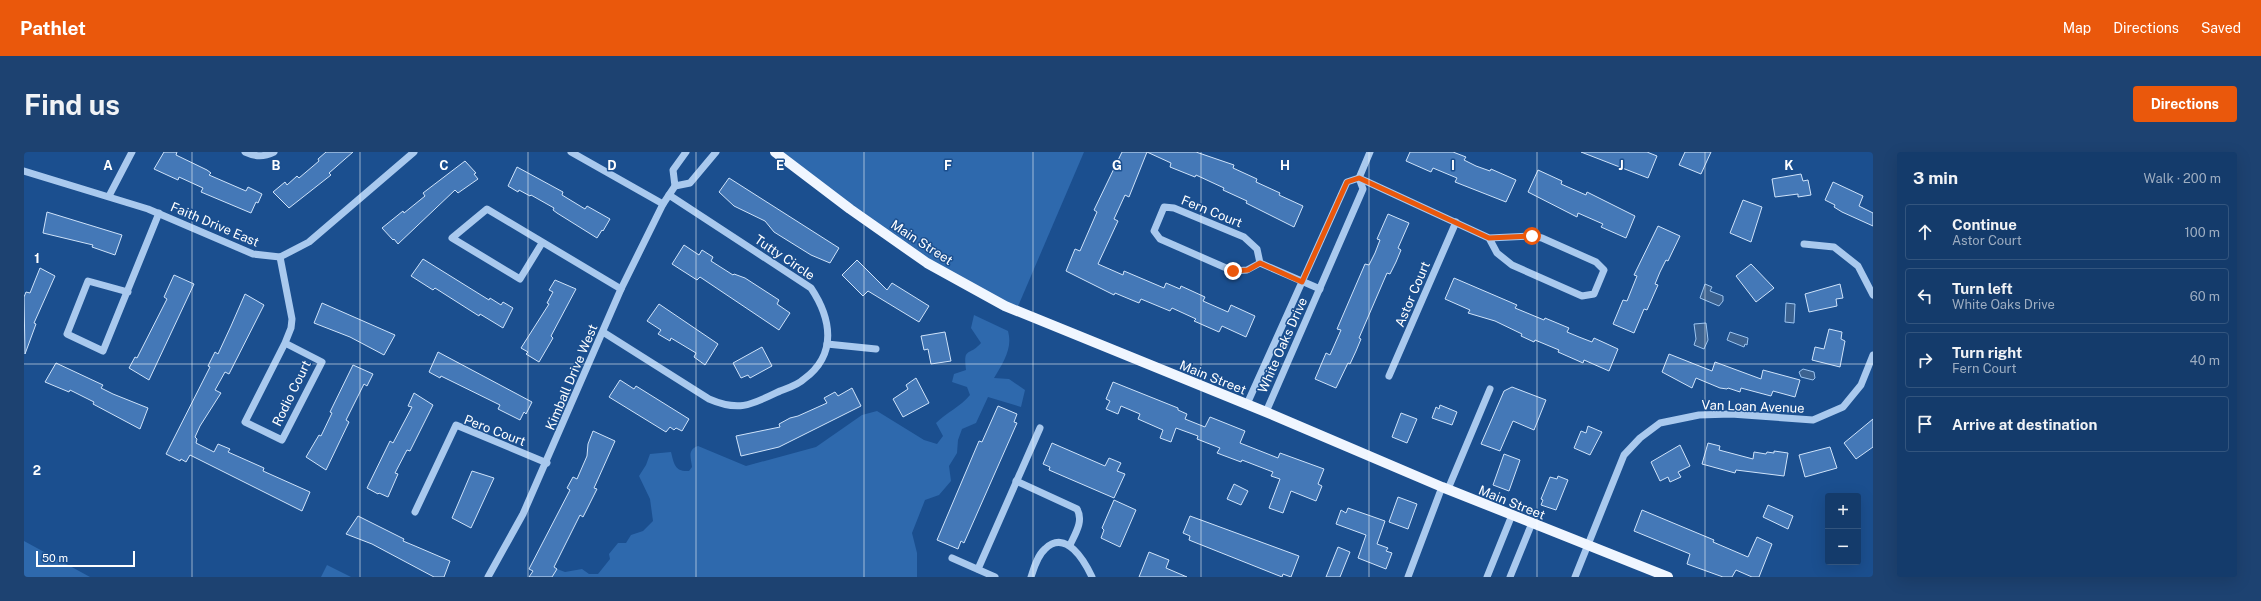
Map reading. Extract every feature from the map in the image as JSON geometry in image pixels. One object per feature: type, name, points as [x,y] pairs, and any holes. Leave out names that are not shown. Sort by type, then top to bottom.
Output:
[{"type":"main road","name":"Main Street","points":[[775,152],[850,209],[927,263],[1005,306],[1247,404],[1445,488],[1587,546],[1668,577]]},
{"type":"street","points":[[109,196],[132,152]]},
{"type":"street","points":[[245,152],[254,156],[265,156],[274,152]]},
{"type":"street","points":[[571,152],[663,204]]},
{"type":"street","points":[[686,152],[673,170],[675,186],[690,183],[716,152]]},
{"type":"street","name":"White Oaks Drive","points":[[1266,412],[1363,189],[1359,178],[1370,152]]},
{"type":"street","points":[[280,257],[309,242],[411,153]]},
{"type":"street","name":"Faith Drive East","points":[[24,171],[109,196],[159,213],[253,254],[280,257]]},
{"type":"street","points":[[1359,178],[1489,238],[1532,236],[1542,238],[1596,262],[1604,270],[1594,294],[1582,296],[1512,265],[1497,253],[1489,238]]},
{"type":"street","name":"White Oaks Drive","points":[[1247,404],[1347,182],[1359,178]]},
{"type":"street","name":"Kimball Drive West","points":[[488,577],[511,539],[547,463],[621,288],[663,204],[675,186]]},
{"type":"street","name":"Tutty Circle","points":[[603,332],[709,399],[725,406],[740,407],[754,404],[804,380],[823,357],[829,329],[824,310],[811,288],[669,195]]},
{"type":"street","name":"Fern Court","points":[[1164,207],[1174,208],[1244,238],[1257,249],[1260,263],[1248,270],[1233,271],[1160,239],[1154,230],[1164,207]]},
{"type":"street","points":[[542,242],[520,279],[452,238],[486,209],[621,288]]},
{"type":"street","points":[[128,292],[88,281],[67,334],[103,351],[128,292],[159,213]]},
{"type":"street","name":"Astor Court","points":[[1389,376],[1456,222]]},
{"type":"street","points":[[1804,244],[1834,248],[1858,266],[1873,295]]},
{"type":"street","name":"Rodio Court","points":[[280,257],[292,319],[291,328],[285,343],[245,422],[282,440],[322,362],[285,343]]},
{"type":"street","points":[[1260,263],[1320,289]]},
{"type":"street","points":[[827,344],[876,349]]},
{"type":"street","name":"Van Loan Avenue","points":[[1575,577],[1624,455],[1640,438],[1660,423],[1699,415],[1731,414],[1813,420],[1843,407],[1861,385],[1873,355]]},
{"type":"street","points":[[1408,577],[1445,488],[1490,389]]},
{"type":"street","name":"Pero Court","points":[[415,512],[456,425],[547,463]]},
{"type":"street","points":[[978,569],[1040,428]]},
{"type":"street","points":[[1016,482],[1077,509],[1080,515],[1080,522],[1070,545]]},
{"type":"street","points":[[1488,577],[1512,515]]},
{"type":"street","points":[[1510,577],[1532,523]]},
{"type":"street","points":[[1031,577],[1044,549],[1054,544],[1070,545],[1082,557],[1092,577]]},
{"type":"street","points":[[952,558],[995,577]]},
{"type":"shaded area","points":[[775,152],[1084,152],[1016,311],[927,263]]},
{"type":"shaded area","points":[[1705,284],[1712,287],[1710,291],[1723,296],[1723,301],[1719,306],[1700,298]]},
{"type":"shaded area","points":[[1786,303],[1795,304],[1794,323],[1785,322]]},
{"type":"shaded area","points":[[974,315],[1008,331],[1008,349],[1004,361],[994,378],[1009,379],[1025,390],[1021,407],[988,397],[976,423],[962,429],[958,440],[957,453],[949,466],[951,481],[939,495],[925,500],[912,533],[917,553],[917,577],[552,577],[557,569],[565,572],[582,569],[589,574],[598,574],[610,559],[609,554],[618,543],[626,543],[631,535],[643,531],[653,521],[650,499],[639,476],[646,465],[650,454],[671,452],[674,464],[678,469],[689,471],[692,467],[691,452],[698,446],[746,466],[816,447],[862,415],[877,411],[924,440],[937,444],[943,436],[936,423],[970,395],[967,387],[952,382],[954,374],[966,370],[966,355],[981,343],[971,328]]},
{"type":"shaded area","points":[[1706,323],[1708,340],[1704,349],[1694,345],[1696,339],[1694,324]]},
{"type":"shaded area","points":[[1730,332],[1748,338],[1747,345],[1745,344],[1744,347],[1727,340]]},
{"type":"shaded area","points":[[1803,369],[1814,372],[1815,378],[1813,380],[1801,377],[1799,372]]},
{"type":"shaded area","points":[[24,541],[90,577],[24,577]]},
{"type":"shaded area","points":[[327,565],[351,577],[321,577]]},
{"type":"building","points":[[164,152],[177,152],[176,155],[207,170],[211,173],[209,175],[246,191],[248,187],[262,194],[258,203],[256,202],[251,213],[201,192],[203,188],[179,177],[178,180],[154,169]]},
{"type":"building","points":[[326,152],[353,152],[329,173],[331,175],[289,208],[273,192],[285,182],[287,185],[297,176],[299,178],[319,161],[318,159]]},
{"type":"building","points":[[1122,152],[1147,152],[1129,197],[1125,195],[1114,219],[1118,221],[1098,264],[1123,275],[1124,271],[1164,288],[1166,283],[1180,289],[1181,286],[1205,297],[1203,301],[1228,312],[1231,305],[1255,316],[1246,337],[1222,326],[1219,332],[1194,321],[1196,319],[1172,308],[1170,311],[1141,299],[1139,303],[1115,293],[1114,295],[1066,271],[1075,249],[1080,251],[1097,212],[1094,210]]},
{"type":"building","points":[[1147,152],[1196,152],[1234,165],[1233,168],[1257,179],[1256,182],[1303,206],[1294,227],[1246,203],[1247,201],[1223,190],[1224,188],[1196,175],[1195,177],[1170,167],[1171,163]]},
{"type":"building","points":[[1410,152],[1453,152],[1466,157],[1464,160],[1476,166],[1490,171],[1491,169],[1516,180],[1506,202],[1455,182],[1457,178],[1433,168],[1431,172],[1406,161]]},
{"type":"building","points":[[1581,152],[1647,152],[1657,156],[1648,178]]},
{"type":"building","points":[[1685,152],[1711,152],[1701,174],[1679,165]]},
{"type":"building","points":[[465,161],[476,173],[474,174],[478,179],[458,193],[455,190],[398,244],[394,239],[393,240],[382,228],[403,211],[404,213],[425,196],[423,193]]},
{"type":"building","points":[[517,167],[563,192],[562,195],[585,209],[587,206],[610,219],[603,231],[602,230],[597,238],[557,213],[553,210],[554,208],[531,195],[530,196],[519,190],[518,192],[508,186]]},
{"type":"building","points":[[1538,170],[1562,181],[1561,184],[1586,195],[1587,192],[1635,216],[1626,238],[1601,227],[1603,224],[1578,213],[1577,217],[1528,192]]},
{"type":"building","points":[[1801,174],[1803,181],[1808,180],[1811,195],[1798,197],[1798,194],[1775,197],[1772,179]]},
{"type":"building","points":[[729,178],[839,248],[830,263],[811,255],[774,232],[765,221],[734,206],[719,192]]},
{"type":"building","points":[[1833,182],[1863,196],[1859,206],[1873,213],[1873,226],[1842,212],[1834,207],[1835,205],[1825,200]]},
{"type":"building","points":[[1743,200],[1762,207],[1751,242],[1730,233]]},
{"type":"building","points":[[47,212],[122,235],[115,255],[92,247],[93,245],[43,233]]},
{"type":"building","points":[[1388,214],[1409,223],[1398,248],[1401,250],[1390,274],[1387,273],[1359,338],[1361,339],[1356,351],[1350,364],[1348,363],[1336,388],[1315,379],[1326,353],[1330,355],[1341,330],[1337,329],[1365,264],[1369,265],[1375,253],[1380,240],[1377,239]]},
{"type":"building","points":[[1658,226],[1680,236],[1668,261],[1666,260],[1660,272],[1655,284],[1658,285],[1647,310],[1644,309],[1634,333],[1613,324],[1623,300],[1627,301],[1637,276],[1634,275]]},
{"type":"building","points":[[684,245],[699,255],[702,250],[713,257],[711,261],[733,275],[734,274],[745,278],[779,300],[777,304],[790,313],[779,330],[700,277],[697,280],[672,264]]},
{"type":"building","points":[[423,259],[489,300],[490,298],[501,305],[503,302],[513,308],[503,328],[480,314],[479,316],[435,288],[433,290],[411,276]]},
{"type":"building","points":[[857,260],[887,290],[892,283],[929,306],[919,322],[868,291],[863,296],[842,275]]},
{"type":"building","points":[[1751,264],[1774,288],[1756,302],[1736,276]]},
{"type":"building","points":[[40,268],[55,276],[34,323],[36,324],[25,354],[24,297],[26,292],[30,293]]},
{"type":"building","points":[[174,275],[194,284],[149,380],[129,368],[135,357],[137,358],[167,299],[164,297]]},
{"type":"building","points":[[1454,278],[1517,305],[1515,308],[1569,328],[1567,332],[1592,342],[1594,338],[1618,349],[1609,371],[1584,360],[1583,363],[1558,352],[1559,350],[1535,340],[1534,342],[1521,336],[1522,334],[1495,321],[1468,313],[1470,310],[1445,299]]},
{"type":"building","points":[[555,280],[576,289],[551,336],[553,338],[539,362],[526,354],[528,352],[521,348],[549,304],[547,303],[553,292],[549,290]]},
{"type":"building","points":[[1840,284],[1843,298],[1836,299],[1837,306],[1809,312],[1805,294]]},
{"type":"building","points":[[245,294],[264,305],[229,374],[225,372],[215,390],[221,393],[200,426],[195,437],[197,439],[196,443],[214,452],[218,444],[230,449],[228,452],[264,468],[263,471],[310,492],[302,511],[190,455],[186,462],[181,459],[180,461],[166,454],[210,367],[208,366],[215,352],[218,354]]},
{"type":"building","points":[[322,303],[395,335],[384,355],[350,337],[314,323]]},
{"type":"building","points":[[659,304],[718,344],[705,365],[694,357],[696,353],[671,338],[670,341],[658,334],[661,330],[647,321]]},
{"type":"building","points":[[1829,329],[1842,332],[1841,339],[1845,341],[1840,367],[1812,360],[1815,347],[1824,349]]},
{"type":"building","points":[[945,332],[951,361],[931,364],[928,349],[924,350],[921,336]]},
{"type":"building","points":[[762,347],[772,366],[750,378],[748,375],[741,378],[733,363]]},
{"type":"building","points":[[438,352],[532,402],[526,414],[524,412],[520,420],[498,409],[500,405],[441,376],[440,378],[429,372]]},
{"type":"building","points":[[1669,354],[1712,371],[1715,362],[1761,379],[1763,370],[1800,380],[1795,397],[1773,391],[1771,396],[1741,388],[1740,392],[1728,388],[1720,388],[1696,378],[1692,388],[1662,372]]},
{"type":"building","points":[[56,363],[103,385],[101,388],[113,394],[148,408],[140,429],[70,390],[69,392],[45,382]]},
{"type":"building","points":[[353,365],[373,374],[367,386],[364,384],[346,420],[349,422],[326,470],[306,457],[319,435],[321,436],[332,413],[330,412]]},
{"type":"building","points":[[916,378],[929,403],[903,417],[893,399],[908,389],[906,385]]},
{"type":"building","points":[[620,380],[634,389],[636,386],[689,419],[682,431],[676,428],[674,430],[670,427],[666,432],[609,397]]},
{"type":"building","points":[[1113,382],[1178,408],[1178,410],[1187,414],[1185,419],[1205,427],[1210,417],[1245,431],[1240,443],[1278,458],[1280,453],[1324,469],[1318,484],[1322,486],[1316,501],[1291,491],[1283,513],[1269,508],[1280,479],[1271,476],[1273,472],[1242,460],[1241,462],[1217,453],[1220,448],[1197,439],[1198,436],[1176,428],[1171,442],[1160,438],[1163,430],[1138,419],[1140,414],[1121,406],[1118,414],[1106,409],[1110,401],[1106,399]]},
{"type":"building","points":[[1512,387],[1546,400],[1534,430],[1513,421],[1500,451],[1481,444],[1504,391]]},
{"type":"building","points":[[852,388],[861,406],[779,447],[741,456],[736,436],[780,427],[779,424],[790,418],[827,403],[824,398],[835,392],[838,396]]},
{"type":"building","points":[[414,393],[433,405],[410,451],[407,450],[395,473],[398,474],[388,497],[379,493],[378,494],[367,488],[390,441],[393,443],[412,407],[408,406]]},
{"type":"building","points":[[1440,405],[1457,412],[1452,425],[1432,418],[1436,407],[1439,409]]},
{"type":"building","points":[[998,406],[1017,414],[1014,422],[1017,423],[964,543],[961,541],[958,549],[937,540],[979,441],[982,442]]},
{"type":"building","points":[[1401,413],[1417,419],[1407,443],[1392,437]]},
{"type":"building","points":[[1873,419],[1873,447],[1856,459],[1844,443]]},
{"type":"building","points":[[1588,426],[1602,432],[1590,455],[1574,448],[1581,431],[1586,433]]},
{"type":"building","points":[[593,431],[615,441],[594,488],[597,489],[583,517],[580,515],[554,567],[557,569],[552,577],[529,577],[533,571],[529,569],[570,490],[567,488],[573,477],[577,479],[587,456],[588,444]]},
{"type":"building","points":[[1052,443],[1105,466],[1109,458],[1121,463],[1117,471],[1125,474],[1114,498],[1049,470],[1050,467],[1043,464]]},
{"type":"building","points":[[1708,443],[1720,446],[1719,450],[1753,459],[1754,452],[1766,454],[1767,452],[1774,453],[1774,451],[1788,453],[1784,476],[1736,470],[1735,473],[1702,464]]},
{"type":"building","points":[[1680,445],[1690,466],[1678,472],[1681,477],[1670,482],[1668,477],[1660,481],[1651,462]]},
{"type":"building","points":[[1830,447],[1837,468],[1805,477],[1799,455]]},
{"type":"building","points":[[1504,454],[1520,460],[1509,491],[1493,485]]},
{"type":"building","points":[[472,471],[494,478],[471,528],[452,518]]},
{"type":"building","points":[[1558,476],[1568,480],[1556,510],[1541,505],[1543,500],[1541,499],[1550,477],[1557,479]]},
{"type":"building","points":[[1234,484],[1248,491],[1241,505],[1227,499]]},
{"type":"building","points":[[1398,497],[1417,504],[1408,529],[1389,522]]},
{"type":"building","points":[[1114,500],[1136,510],[1120,547],[1101,538],[1104,530],[1102,528]]},
{"type":"building","points":[[1768,505],[1793,516],[1788,529],[1763,517]]},
{"type":"building","points":[[1348,508],[1385,521],[1377,544],[1388,548],[1386,551],[1392,553],[1386,569],[1358,558],[1366,535],[1336,524],[1341,510],[1346,513]]},
{"type":"building","points":[[1642,510],[1714,540],[1713,542],[1748,557],[1757,537],[1772,544],[1759,577],[1752,577],[1736,570],[1732,577],[1723,577],[1687,564],[1690,554],[1634,531]]},
{"type":"building","points":[[358,516],[404,539],[403,541],[450,561],[444,577],[434,577],[372,544],[346,534]]},
{"type":"building","points":[[1190,516],[1299,556],[1291,577],[1283,574],[1282,577],[1189,540],[1190,536],[1183,533]]},
{"type":"building","points":[[1338,547],[1350,552],[1340,577],[1326,577]]},
{"type":"building","points":[[1149,552],[1169,560],[1166,568],[1187,577],[1139,577]]},
{"type":"route","points":[[1233,271],[1248,270],[1260,263],[1302,282],[1347,182],[1359,178],[1489,238],[1532,236]]}]
